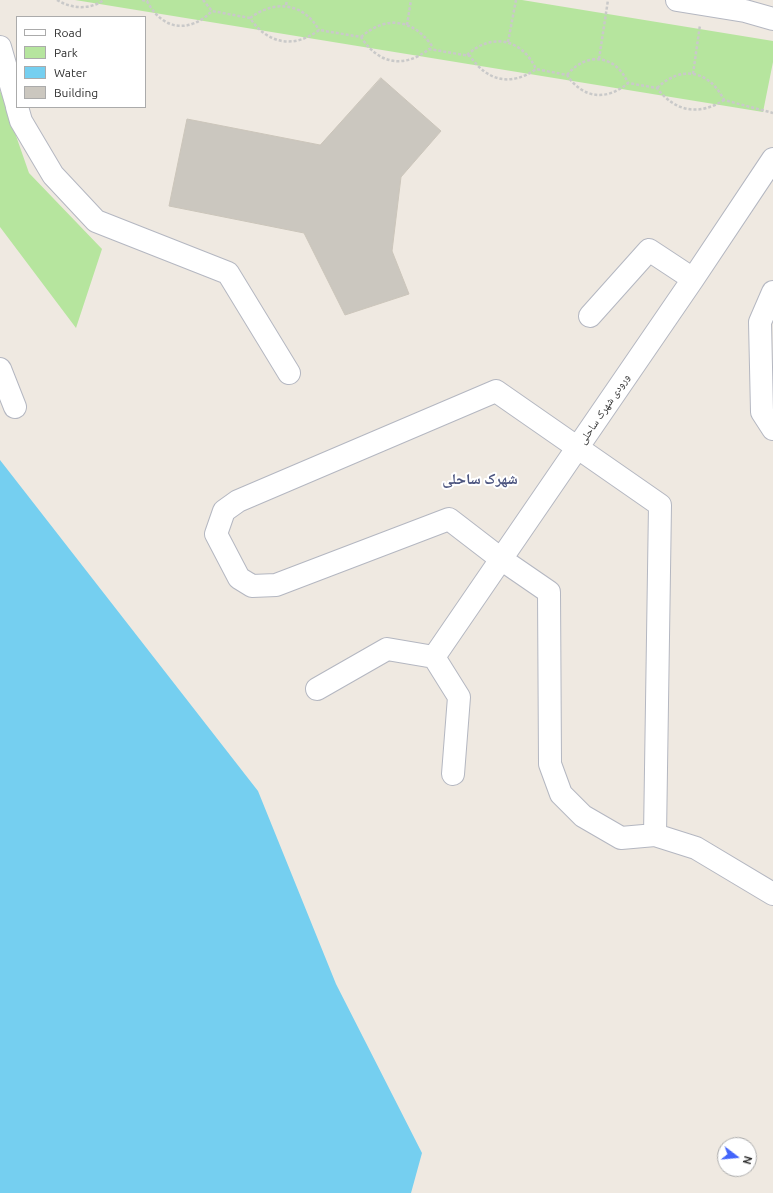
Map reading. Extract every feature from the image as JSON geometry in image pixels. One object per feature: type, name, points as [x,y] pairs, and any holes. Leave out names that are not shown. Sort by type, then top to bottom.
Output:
[{"type":"street","points":[[677,0],[745,11],[773,19]]},
{"type":"street","points":[[0,47],[16,103]]},
{"type":"street","points":[[17,108],[21,121],[53,175],[96,221],[228,273],[289,373]]},
{"type":"street","name":"ورودی شهرک ساحلی","points":[[434,657],[694,279],[773,159]]},
{"type":"street","points":[[590,316],[649,250],[694,279]]},
{"type":"street","points":[[773,292],[760,322],[762,412],[773,429]]},
{"type":"street","points":[[0,369],[15,407]]},
{"type":"street","points":[[655,835],[660,505],[496,391],[238,501],[224,510],[216,534],[239,578],[252,586],[276,585],[449,519],[501,559],[549,592],[550,764],[561,794],[583,816],[621,838],[655,835],[696,848],[773,894]]},
{"type":"street","points":[[317,689],[387,649],[434,657],[459,697],[453,774]]},
{"type":"path","points":[[57,0],[65,5],[84,8],[94,6],[104,0]]},
{"type":"path","points":[[142,0],[147,0],[151,10],[158,17],[175,26],[196,24],[205,19],[212,11]]},
{"type":"path","points":[[203,0],[212,11],[250,18],[264,34],[284,41],[303,39],[319,30],[361,37],[373,28],[386,23],[396,22],[417,29],[432,46]]},
{"type":"path","points":[[286,5],[287,0]]},
{"type":"path","points":[[407,25],[411,0]]},
{"type":"path","points":[[508,42],[516,0]]},
{"type":"path","points":[[599,59],[608,0]]},
{"type":"path","points":[[693,74],[703,4]]},
{"type":"path","points":[[250,18],[265,8],[274,5],[286,5],[301,10],[308,15],[315,22],[319,30]]},
{"type":"path","points":[[361,37],[366,46],[374,53],[393,61],[413,59],[422,55],[429,49],[470,56],[483,71],[501,79],[520,78],[536,69],[567,75],[572,83],[580,89],[597,95],[614,93],[628,84],[657,88],[663,96],[671,102],[679,107],[688,109],[698,110],[707,108],[724,100],[773,113]]},
{"type":"path","points":[[466,55],[481,44],[499,41],[508,42],[518,46],[526,52],[536,69]]},
{"type":"path","points":[[567,75],[580,63],[599,59],[617,67],[625,76],[628,84]]},
{"type":"path","points":[[657,88],[674,76],[693,74],[712,82],[719,90],[724,100]]},
{"type":"green space","points":[[75,0],[522,0],[773,41],[773,62],[763,112]]},
{"type":"green space","points":[[0,90],[29,173],[102,249],[76,328],[0,227]]},
{"type":"water","points":[[0,460],[258,791],[336,984],[422,1153],[411,1193],[0,1193]]},
{"type":"building","points":[[381,78],[441,131],[401,177],[392,251],[409,294],[345,315],[304,233],[169,206],[187,119],[320,145]]},
{"type":"district","name":"شهرک ساحلی","points":[[480,479]]}]
